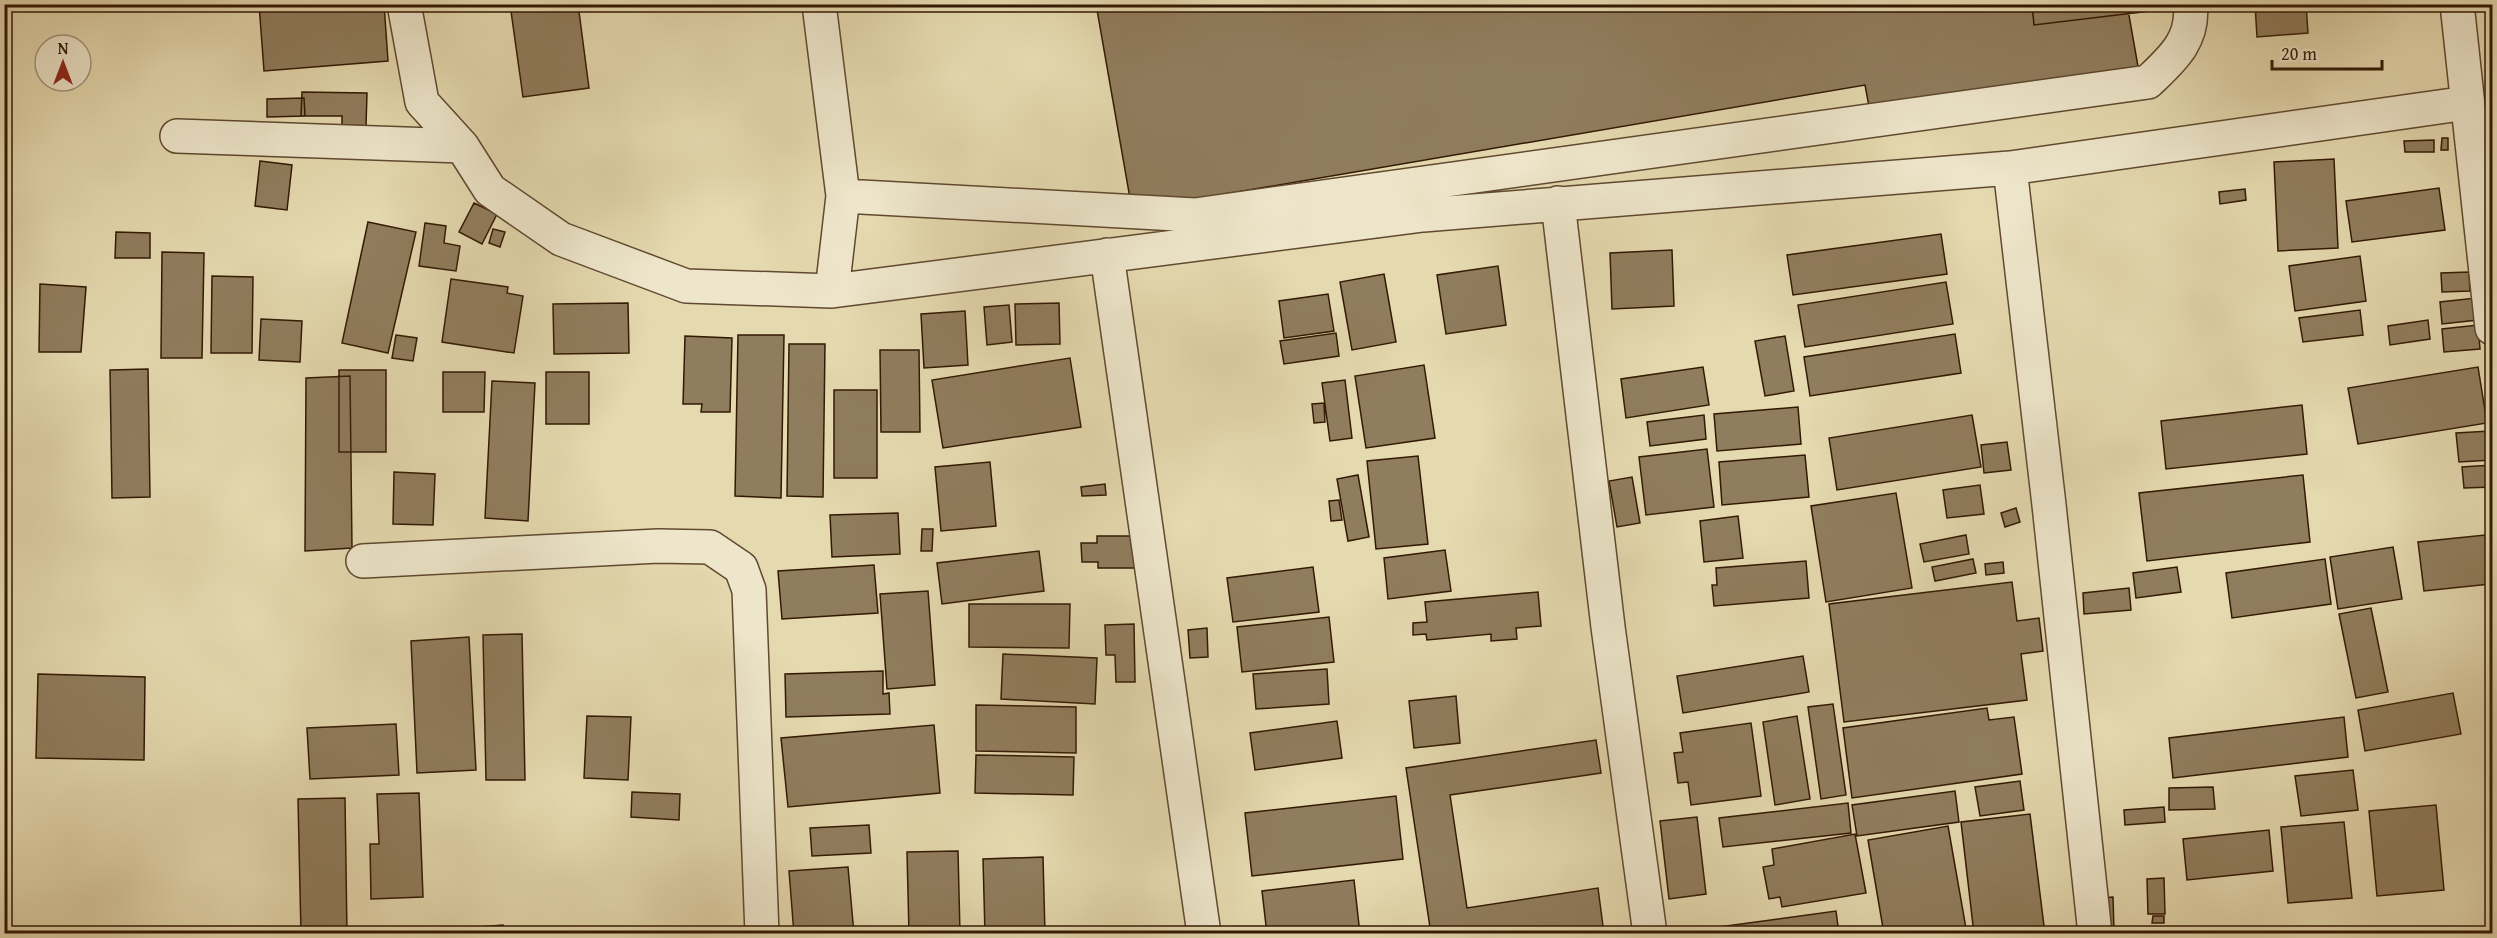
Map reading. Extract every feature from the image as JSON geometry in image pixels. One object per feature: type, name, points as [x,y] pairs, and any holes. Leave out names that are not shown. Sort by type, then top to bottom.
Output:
[{"type":"street","points":[[404,4],[422,102],[462,146],[490,190],[561,239],[686,286],[832,291],[1423,215],[2010,168],[2467,103]]},
{"type":"street","points":[[819,4],[843,196],[832,291]]},
{"type":"street","points":[[843,196],[1195,215],[2148,82],[2180,52],[2192,18],[2190,4]]},
{"type":"street","points":[[2457,4],[2493,328]]},
{"type":"street","points":[[177,136],[462,146]]},
{"type":"street","points":[[2010,168],[2095,933]]},
{"type":"street","points":[[1558,203],[1607,615],[1650,933]]},
{"type":"street","points":[[1107,255],[1204,933]]},
{"type":"street","points":[[363,561],[658,546],[710,547],[741,568],[749,590],[762,933]]},
{"type":"building","points":[[259,4],[384,4],[388,61],[264,71]]},
{"type":"building","points":[[510,4],[578,4],[589,88],[523,97]]},
{"type":"building","points":[[1096,4],[2127,4],[2139,72],[1871,117],[1865,85],[1132,210]]},
{"type":"building","points":[[2032,4],[2174,4],[2175,8],[2034,25]]},
{"type":"building","points":[[2255,4],[2306,4],[2308,33],[2257,37]]},
{"type":"building","points":[[302,92],[367,93],[366,126],[342,125],[342,116],[301,116]]},
{"type":"building","points":[[304,98],[305,116],[267,117],[267,99]]},
{"type":"building","points":[[2442,138],[2448,138],[2448,150],[2441,150]]},
{"type":"building","points":[[2434,140],[2434,152],[2405,152],[2404,141]]},
{"type":"building","points":[[2334,159],[2338,248],[2278,251],[2274,162]]},
{"type":"building","points":[[260,161],[292,165],[287,210],[255,206]]},
{"type":"building","points":[[2439,188],[2445,230],[2352,242],[2346,201]]},
{"type":"building","points":[[2245,189],[2246,200],[2220,204],[2219,192]]},
{"type":"building","points":[[474,203],[497,214],[482,244],[459,232]]},
{"type":"building","points":[[368,222],[416,232],[388,353],[342,343]]},
{"type":"building","points":[[425,223],[446,226],[444,243],[460,246],[456,271],[419,266]]},
{"type":"building","points":[[493,229],[505,232],[500,247],[489,243]]},
{"type":"building","points":[[116,232],[150,233],[150,258],[115,258]]},
{"type":"building","points":[[1941,234],[1947,274],[1793,295],[1787,255]]},
{"type":"building","points":[[1672,250],[1674,306],[1612,309],[1610,253]]},
{"type":"building","points":[[162,252],[204,253],[202,358],[161,358]]},
{"type":"building","points":[[2360,256],[2366,301],[2295,311],[2289,266]]},
{"type":"building","points":[[1498,266],[1506,325],[1446,334],[1437,275]]},
{"type":"building","points":[[2469,272],[2470,291],[2442,292],[2441,273]]},
{"type":"building","points":[[1384,274],[1396,342],[1352,350],[1340,282]]},
{"type":"building","points":[[212,276],[253,277],[252,353],[211,353]]},
{"type":"building","points":[[451,279],[508,287],[507,293],[523,296],[514,353],[442,342]]},
{"type":"building","points":[[1946,282],[1953,324],[1805,347],[1798,305]]},
{"type":"building","points":[[40,284],[86,287],[81,352],[39,352]]},
{"type":"building","points":[[1328,294],[1334,331],[1284,338],[1279,301]]},
{"type":"building","points":[[2476,298],[2478,320],[2442,324],[2440,302]]},
{"type":"building","points":[[628,303],[629,353],[554,354],[553,304]]},
{"type":"building","points":[[1059,303],[1060,344],[1016,345],[1015,304]]},
{"type":"building","points":[[1009,305],[1012,342],[987,345],[984,307]]},
{"type":"building","points":[[2360,310],[2363,335],[2303,342],[2299,318]]},
{"type":"building","points":[[965,311],[968,365],[924,368],[921,314]]},
{"type":"building","points":[[261,319],[302,321],[300,362],[259,360]]},
{"type":"building","points":[[2428,320],[2430,339],[2390,345],[2388,326]]},
{"type":"building","points":[[2478,325],[2480,349],[2444,352],[2442,329]]},
{"type":"building","points":[[1336,333],[1339,356],[1284,364],[1280,341]]},
{"type":"building","points":[[1955,334],[1961,373],[1810,396],[1804,357]]},
{"type":"building","points":[[396,335],[417,338],[413,361],[392,358]]},
{"type":"building","points":[[738,335],[784,335],[781,498],[735,496]]},
{"type":"building","points":[[685,336],[732,338],[730,412],[701,412],[702,404],[683,404]]},
{"type":"building","points":[[1785,336],[1794,391],[1765,396],[1755,341]]},
{"type":"building","points":[[789,344],[825,344],[823,497],[787,496]]},
{"type":"building","points":[[880,350],[919,350],[920,432],[881,432]]},
{"type":"building","points":[[1070,358],[1081,427],[943,448],[932,380]]},
{"type":"building","points":[[1424,365],[1435,438],[1366,448],[1355,376]]},
{"type":"building","points":[[1703,367],[1709,405],[1626,418],[1621,379]]},
{"type":"building","points":[[2478,367],[2487,423],[2358,444],[2348,388]]},
{"type":"building","points":[[148,369],[150,497],[112,498],[110,370]]},
{"type":"building","points":[[339,370],[386,370],[386,452],[339,452]]},
{"type":"building","points":[[443,372],[485,372],[484,412],[443,412]]},
{"type":"building","points":[[546,372],[589,372],[589,424],[546,424]]},
{"type":"building","points":[[350,376],[352,548],[305,551],[306,378]]},
{"type":"building","points":[[1345,380],[1352,438],[1330,441],[1322,383]]},
{"type":"building","points":[[492,381],[535,383],[528,521],[485,518]]},
{"type":"building","points":[[834,390],[877,390],[877,478],[834,478]]},
{"type":"building","points":[[1324,403],[1325,422],[1314,423],[1312,404]]},
{"type":"building","points":[[2302,405],[2307,454],[2166,469],[2161,421]]},
{"type":"building","points":[[1798,407],[1801,444],[1717,451],[1714,414]]},
{"type":"building","points":[[1704,415],[1706,439],[1650,446],[1647,422]]},
{"type":"building","points":[[1972,415],[1981,467],[1837,490],[1829,438]]},
{"type":"building","points":[[2490,431],[2492,460],[2459,462],[2456,433]]},
{"type":"building","points":[[2007,442],[2011,470],[1984,473],[1981,445]]},
{"type":"building","points":[[1707,449],[1714,507],[1646,515],[1639,457]]},
{"type":"building","points":[[1805,455],[1809,497],[1722,505],[1719,462]]},
{"type":"building","points":[[1418,456],[1428,544],[1376,549],[1367,461]]},
{"type":"building","points":[[990,462],[996,526],[941,531],[935,467]]},
{"type":"building","points":[[2492,465],[2492,487],[2464,488],[2462,467]]},
{"type":"building","points":[[394,472],[435,474],[433,525],[393,524]]},
{"type":"building","points":[[1358,475],[1369,537],[1348,541],[1337,479]]},
{"type":"building","points":[[2303,475],[2310,542],[2147,561],[2139,493]]},
{"type":"building","points":[[1632,477],[1640,523],[1617,527],[1609,481]]},
{"type":"building","points":[[1105,484],[1106,495],[1082,496],[1081,487]]},
{"type":"building","points":[[1980,485],[1984,514],[1947,518],[1943,490]]},
{"type":"building","points":[[1896,493],[1912,588],[1826,602],[1811,506]]},
{"type":"building","points":[[1339,500],[1342,520],[1331,521],[1329,501]]},
{"type":"building","points":[[2016,508],[2020,522],[2005,527],[2001,513]]},
{"type":"building","points":[[898,513],[900,554],[832,557],[830,515]]},
{"type":"building","points":[[1738,516],[1743,558],[1704,562],[1700,521]]},
{"type":"building","points":[[922,529],[933,529],[932,551],[921,551]]},
{"type":"building","points":[[1966,535],[1969,554],[1924,562],[1920,544]]},
{"type":"building","points":[[2485,535],[2490,584],[2424,591],[2418,542]]},
{"type":"building","points":[[1097,536],[1135,536],[1136,568],[1098,568],[1098,562],[1082,562],[1081,543],[1097,543]]},
{"type":"building","points":[[2393,547],[2402,599],[2338,609],[2330,557]]},
{"type":"building","points":[[1445,550],[1451,591],[1388,599],[1384,558]]},
{"type":"building","points":[[1039,551],[1044,591],[942,604],[937,563]]},
{"type":"building","points":[[1973,559],[1976,573],[1935,581],[1932,567]]},
{"type":"building","points":[[2325,559],[2331,604],[2232,618],[2226,573]]},
{"type":"building","points":[[1806,561],[1809,598],[1714,606],[1712,585],[1717,585],[1716,568]]},
{"type":"building","points":[[2003,562],[2004,573],[1986,575],[1985,564]]},
{"type":"building","points":[[874,565],[878,613],[782,619],[778,571]]},
{"type":"building","points":[[1313,567],[1319,612],[1233,622],[1227,578]]},
{"type":"building","points":[[2177,567],[2181,592],[2136,598],[2133,573]]},
{"type":"building","points":[[2012,582],[2017,621],[2039,618],[2043,651],[2021,654],[2027,700],[1844,722],[1829,604]]},
{"type":"building","points":[[2129,588],[2131,610],[2084,614],[2083,593]]},
{"type":"building","points":[[928,591],[935,685],[887,689],[880,594]]},
{"type":"building","points":[[1538,592],[1541,626],[1516,628],[1517,639],[1491,641],[1491,634],[1427,640],[1426,634],[1413,635],[1413,623],[1427,622],[1425,602]]},
{"type":"building","points":[[969,604],[1070,604],[1069,648],[969,647]]},
{"type":"building","points":[[2371,608],[2388,692],[2356,698],[2339,614]]},
{"type":"building","points":[[1329,617],[1334,662],[1242,672],[1237,627]]},
{"type":"building","points":[[1134,624],[1135,682],[1116,682],[1115,655],[1106,655],[1105,625]]},
{"type":"building","points":[[1207,628],[1208,657],[1190,658],[1188,630]]},
{"type":"building","points":[[522,634],[525,780],[486,780],[483,635]]},
{"type":"building","points":[[469,637],[476,770],[417,773],[411,641]]},
{"type":"building","points":[[1003,654],[1097,658],[1095,704],[1001,699]]},
{"type":"building","points":[[1803,656],[1809,692],[1683,713],[1677,676]]},
{"type":"building","points":[[1327,669],[1329,704],[1256,709],[1253,674]]},
{"type":"building","points":[[883,671],[883,694],[889,693],[890,714],[786,717],[785,674]]},
{"type":"building","points":[[38,674],[145,677],[144,760],[36,758]]},
{"type":"building","points":[[2453,693],[2461,734],[2365,751],[2358,710]]},
{"type":"building","points":[[1456,696],[1460,743],[1414,748],[1409,701]]},
{"type":"building","points":[[1833,704],[1846,795],[1821,799],[1808,707]]},
{"type":"building","points":[[976,705],[1076,707],[1076,753],[976,751]]},
{"type":"building","points":[[1987,708],[1989,720],[2014,717],[2022,774],[1852,798],[1843,728]]},
{"type":"building","points":[[587,716],[631,717],[628,780],[584,778]]},
{"type":"building","points":[[1797,716],[1810,799],[1775,805],[1763,722]]},
{"type":"building","points":[[2344,717],[2348,757],[2173,778],[2169,738]]},
{"type":"building","points":[[1337,721],[1342,758],[1255,770],[1250,733]]},
{"type":"building","points":[[1751,723],[1761,796],[1691,805],[1688,782],[1678,783],[1674,753],[1683,752],[1680,733]]},
{"type":"building","points":[[396,724],[399,775],[310,779],[307,728]]},
{"type":"building","points":[[934,725],[940,793],[788,807],[781,738]]},
{"type":"building","points":[[1596,740],[1601,773],[1450,795],[1467,908],[1598,888],[1603,926],[1553,934],[1431,934],[1406,768]]},
{"type":"building","points":[[976,755],[1074,757],[1073,795],[975,793]]},
{"type":"building","points":[[2353,770],[2358,810],[2301,816],[2295,776]]},
{"type":"building","points":[[2020,781],[2024,810],[1980,816],[1975,787]]},
{"type":"building","points":[[2213,787],[2215,809],[2169,810],[2169,788]]},
{"type":"building","points":[[1955,791],[1959,822],[1857,836],[1852,805]]},
{"type":"building","points":[[632,792],[680,794],[679,820],[631,817]]},
{"type":"building","points":[[419,793],[423,897],[371,899],[370,844],[379,844],[377,794]]},
{"type":"building","points":[[1396,796],[1403,859],[1252,876],[1245,813]]},
{"type":"building","points":[[345,798],[347,934],[301,934],[298,799]]},
{"type":"building","points":[[1848,803],[1851,833],[1723,847],[1719,818]]},
{"type":"building","points":[[2436,805],[2444,890],[2377,896],[2369,811]]},
{"type":"building","points":[[2164,807],[2165,822],[2125,825],[2124,810]]},
{"type":"building","points":[[2030,814],[2045,934],[1974,934],[1961,822]]},
{"type":"building","points":[[1697,817],[1706,894],[1669,899],[1660,821]]},
{"type":"building","points":[[2344,822],[2352,898],[2288,903],[2281,827]]},
{"type":"building","points":[[869,825],[871,853],[812,856],[810,828]]},
{"type":"building","points":[[1948,826],[1967,934],[1884,934],[1868,840]]},
{"type":"building","points":[[2269,830],[2273,871],[2187,880],[2183,839]]},
{"type":"building","points":[[1855,834],[1866,893],[1782,907],[1780,897],[1769,899],[1763,867],[1774,865],[1772,849]]},
{"type":"building","points":[[958,851],[960,934],[909,934],[907,852]]},
{"type":"building","points":[[1043,857],[1045,934],[985,934],[983,859]]},
{"type":"building","points":[[848,867],[854,934],[794,934],[789,871]]},
{"type":"building","points":[[2164,878],[2165,914],[2148,914],[2147,879]]},
{"type":"building","points":[[1354,880],[1360,934],[1267,934],[1262,891]]},
{"type":"building","points":[[2113,897],[2114,931],[2100,931],[2100,898]]},
{"type":"building","points":[[1836,911],[1839,934],[1713,934],[1712,928]]},
{"type":"building","points":[[2153,916],[2164,916],[2164,923],[2152,923]]},
{"type":"building","points":[[503,925],[503,934],[466,934],[466,928]]}]
